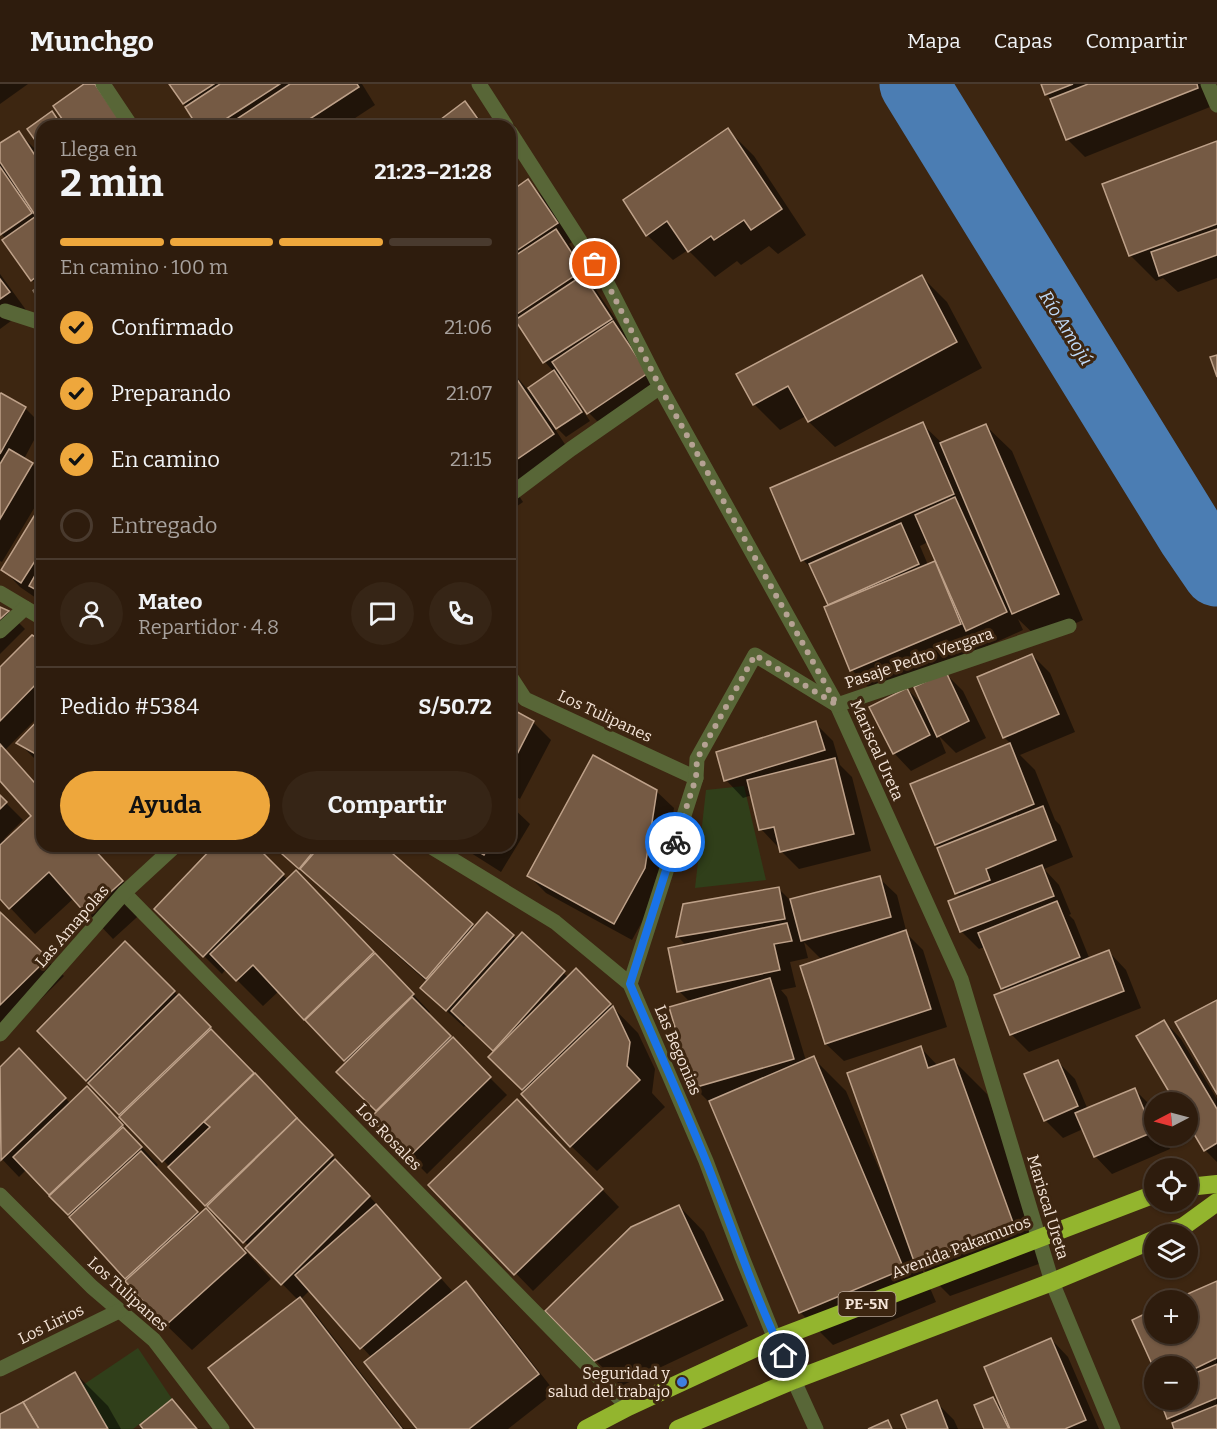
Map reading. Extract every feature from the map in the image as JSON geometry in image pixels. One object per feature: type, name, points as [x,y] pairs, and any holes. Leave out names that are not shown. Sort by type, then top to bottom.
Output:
[{"type":"highway","points":[[1198,1186],[1217,1184]]},
{"type":"highway","name":"Avenida Pakamuros","points":[[586,1429],[628,1407],[775,1339],[1144,1198]]},
{"type":"highway","points":[[1187,1224],[1217,1202]]},
{"type":"highway","name":"PE-5N","points":[[678,1429],[794,1380],[1052,1282],[1144,1244]]},
{"type":"street","points":[[103,84],[127,120]]},
{"type":"street","points":[[479,84],[502,120]]},
{"type":"street","points":[[1208,84],[1217,105]]},
{"type":"street","name":"Mariscal Ureta","points":[[516,141],[607,283],[660,387],[837,705],[961,979],[1052,1282],[1113,1429]]},
{"type":"street","points":[[5,311],[36,321]]},
{"type":"street","points":[[516,490],[572,448],[660,387]]},
{"type":"street","points":[[0,593],[36,614]]},
{"type":"street","points":[[0,632],[25,608]]},
{"type":"street","name":"Pasaje Pedro Vergara","points":[[696,778],[697,759],[755,655],[837,705],[1069,626]]},
{"type":"street","name":"Los Tulipanes","points":[[516,685],[525,699],[696,778]]},
{"type":"street","points":[[630,984],[696,778]]},
{"type":"street","name":"Las Amapolas","points":[[0,1034],[124,893],[168,852]]},
{"type":"street","name":"Las Begonias","points":[[440,852],[555,922],[630,984],[706,1161],[775,1339],[816,1429]]},
{"type":"street","name":"Los Rosales","points":[[124,893],[628,1407]]},
{"type":"street","name":"Los Tulipanes","points":[[0,1196],[92,1287],[154,1340],[222,1429]]},
{"type":"street","name":"Los Lirios","points":[[0,1369],[119,1311]]},
{"type":"green space","points":[[744,786],[766,880],[695,888],[706,790]]},
{"type":"green space","points":[[138,1348],[172,1399],[133,1429],[108,1429],[83,1385]]},
{"type":"building","points":[[84,84],[95,84],[120,120],[63,120],[53,106]]},
{"type":"building","points":[[169,84],[214,84],[183,104]]},
{"type":"building","points":[[220,84],[280,84],[224,120],[193,120],[185,107]]},
{"type":"building","points":[[290,84],[357,84],[359,87],[308,120],[235,120]]},
{"type":"building","points":[[1041,84],[1073,84],[1045,95]]},
{"type":"building","points":[[1088,84],[1197,84],[1198,88],[1066,140],[1050,99]]},
{"type":"building","points":[[465,101],[479,120],[440,120]]},
{"type":"building","points":[[52,111],[58,120],[40,120]]},
{"type":"building","points":[[36,123],[36,142],[27,129]]},
{"type":"building","points":[[728,128],[782,209],[751,230],[744,220],[714,240],[711,236],[688,252],[667,221],[646,236],[623,200]]},
{"type":"building","points":[[19,131],[36,157],[35,215],[0,162],[0,143]]},
{"type":"building","points":[[1217,141],[1217,224],[1129,256],[1102,184]]},
{"type":"building","points":[[0,167],[32,213],[0,235]]},
{"type":"building","points":[[528,179],[558,223],[516,251],[516,188]]},
{"type":"building","points":[[36,216],[36,277],[31,281],[2,240]]},
{"type":"building","points":[[556,229],[583,270],[516,315],[516,255]]},
{"type":"building","points":[[1217,229],[1217,255],[1159,276],[1151,252]]},
{"type":"building","points":[[583,275],[612,319],[543,363],[516,319]]},
{"type":"building","points":[[922,275],[957,342],[808,422],[788,386],[753,405],[736,374]]},
{"type":"building","points":[[0,279],[10,292],[0,299]]},
{"type":"building","points":[[613,321],[648,373],[587,414],[552,362]]},
{"type":"building","points":[[1217,355],[1217,377],[1210,357]]},
{"type":"building","points":[[554,370],[582,412],[556,429],[528,388]]},
{"type":"building","points":[[516,378],[554,434],[516,460]]},
{"type":"building","points":[[0,394],[26,407],[0,454]]},
{"type":"building","points":[[923,422],[954,494],[801,561],[770,488]]},
{"type":"building","points":[[986,424],[1059,594],[1012,614],[940,443]]},
{"type":"building","points":[[9,449],[33,463],[0,519],[0,464]]},
{"type":"building","points":[[955,497],[1007,612],[966,631],[915,515]]},
{"type":"building","points":[[36,513],[36,559],[21,583],[1,570]]},
{"type":"building","points":[[901,523],[919,564],[828,605],[809,564]]},
{"type":"building","points":[[935,561],[961,624],[850,671],[824,607]]},
{"type":"building","points":[[36,574],[36,590],[29,586]]},
{"type":"building","points":[[0,607],[9,611],[0,619]]},
{"type":"building","points":[[32,635],[36,637],[36,684],[0,721],[0,667]]},
{"type":"building","points":[[1032,654],[1059,714],[1003,738],[977,677]]},
{"type":"building","points":[[946,672],[969,721],[937,737],[914,687]]},
{"type":"building","points":[[907,688],[930,735],[893,754],[869,707]]},
{"type":"building","points":[[516,711],[534,721],[516,756]]},
{"type":"building","points":[[816,721],[825,750],[724,781],[716,752]]},
{"type":"building","points":[[36,722],[36,754],[16,743]]},
{"type":"building","points":[[1010,743],[1034,804],[935,845],[910,784]]},
{"type":"building","points":[[0,744],[36,784],[36,852],[96,852],[123,881],[86,914],[49,872],[9,909],[0,899],[0,845],[31,816],[0,781]]},
{"type":"building","points":[[593,755],[657,790],[645,868],[614,924],[527,876]]},
{"type":"building","points":[[835,758],[854,834],[780,852],[774,827],[759,830],[747,780]]},
{"type":"building","points":[[0,795],[7,802],[0,809]]},
{"type":"building","points":[[1043,806],[1056,840],[986,869],[990,880],[955,894],[937,848]]},
{"type":"building","points":[[208,852],[262,852],[284,874],[203,957],[154,909]]},
{"type":"building","points":[[284,852],[313,852],[299,869],[282,854]]},
{"type":"building","points":[[315,852],[391,852],[473,924],[426,979],[300,869]]},
{"type":"building","points":[[1042,865],[1054,896],[960,932],[948,901]]},
{"type":"building","points":[[296,870],[374,952],[304,1020],[253,965],[236,981],[210,954]]},
{"type":"building","points":[[880,876],[891,917],[801,941],[790,899]]},
{"type":"building","points":[[779,887],[785,919],[676,937],[683,904]]},
{"type":"building","points":[[1057,901],[1080,957],[1001,989],[978,933]]},
{"type":"building","points":[[0,912],[48,958],[0,1005]]},
{"type":"building","points":[[487,912],[514,935],[446,1011],[420,988]]},
{"type":"building","points":[[787,923],[792,941],[774,944],[780,970],[677,992],[668,948]]},
{"type":"building","points":[[906,930],[931,1009],[825,1044],[800,966]]},
{"type":"building","points":[[522,932],[565,971],[493,1051],[451,1011]]},
{"type":"building","points":[[125,941],[175,991],[86,1081],[37,1031]]},
{"type":"building","points":[[1109,950],[1124,991],[1010,1035],[994,995]]},
{"type":"building","points":[[375,953],[414,994],[344,1061],[305,1020]]},
{"type":"building","points":[[576,968],[611,1004],[522,1090],[488,1057]]},
{"type":"building","points":[[770,978],[794,1059],[693,1088],[669,1007]]},
{"type":"building","points":[[179,994],[211,1027],[119,1115],[88,1083]]},
{"type":"building","points":[[412,997],[451,1036],[376,1111],[336,1072]]},
{"type":"building","points":[[1217,1000],[1217,1094],[1175,1022]]},
{"type":"building","points":[[613,1006],[630,1042],[627,1066],[640,1080],[570,1147],[521,1094]]},
{"type":"building","points":[[1164,1020],[1217,1109],[1217,1143],[1204,1151],[1198,1141],[1198,1092],[1169,1092],[1136,1036]]},
{"type":"building","points":[[211,1029],[254,1073],[162,1162],[119,1117]]},
{"type":"building","points":[[453,1037],[491,1077],[409,1157],[370,1118]]},
{"type":"building","points":[[921,1046],[928,1068],[954,1059],[1015,1228],[915,1264],[847,1073]]},
{"type":"building","points":[[19,1048],[66,1098],[1,1160],[0,1067]]},
{"type":"building","points":[[814,1056],[904,1269],[799,1313],[709,1101]]},
{"type":"building","points":[[1058,1060],[1078,1106],[1044,1121],[1024,1074]]},
{"type":"building","points":[[255,1073],[297,1118],[205,1206],[168,1167],[210,1127],[204,1122]]},
{"type":"building","points":[[87,1086],[123,1125],[49,1195],[13,1157]]},
{"type":"building","points":[[1135,1088],[1144,1110],[1144,1136],[1094,1157],[1075,1113]]},
{"type":"building","points":[[517,1099],[603,1189],[514,1275],[428,1185]]},
{"type":"building","points":[[297,1118],[333,1155],[243,1243],[207,1206]]},
{"type":"building","points":[[123,1127],[142,1147],[68,1215],[49,1196]]},
{"type":"building","points":[[141,1151],[198,1212],[125,1279],[69,1217]]},
{"type":"building","points":[[335,1159],[370,1196],[281,1285],[245,1248]]},
{"type":"building","points":[[376,1204],[441,1278],[360,1349],[295,1275]]},
{"type":"building","points":[[679,1205],[723,1300],[594,1361],[545,1311],[631,1227]]},
{"type":"building","points":[[206,1208],[246,1253],[165,1326],[125,1281]]},
{"type":"building","points":[[466,1281],[539,1374],[469,1429],[417,1429],[364,1362]]},
{"type":"building","points":[[1217,1281],[1217,1358],[1198,1367],[1198,1356],[1148,1356],[1132,1320],[1144,1314],[1144,1344],[1198,1344],[1197,1290]]},
{"type":"building","points":[[300,1297],[402,1429],[255,1429],[208,1368]]},
{"type":"building","points":[[1051,1338],[1086,1420],[1065,1429],[1010,1429],[984,1367]]},
{"type":"building","points":[[1217,1364],[1217,1398],[1198,1406],[1198,1372]]},
{"type":"building","points":[[75,1372],[108,1429],[39,1429],[23,1402]]},
{"type":"building","points":[[993,1397],[1009,1429],[984,1429],[974,1405]]},
{"type":"building","points":[[172,1399],[197,1429],[143,1429],[140,1425]]},
{"type":"building","points":[[937,1400],[948,1429],[907,1429],[901,1415]]},
{"type":"building","points":[[23,1402],[39,1429],[0,1429],[0,1414]]},
{"type":"building","points":[[1217,1405],[1217,1429],[1174,1429],[1172,1423]]},
{"type":"building","points":[[1164,1410],[1188,1410],[1167,1419]]},
{"type":"building","points":[[888,1420],[892,1429],[868,1429]]},
{"type":"waterway","name":"Río Amojú","points":[[914,84],[1191,534],[1217,572]]},
{"type":"way so far","points":[[595,264],[660,387],[837,705],[755,655],[697,759],[696,778],[675,842]]},
{"type":"place","name":"Seguridad y salud del trabajo","points":[[682,1382]]},
{"type":"route","points":[[675,842],[630,984],[706,1161],[742,1257],[784,1356]]}]
